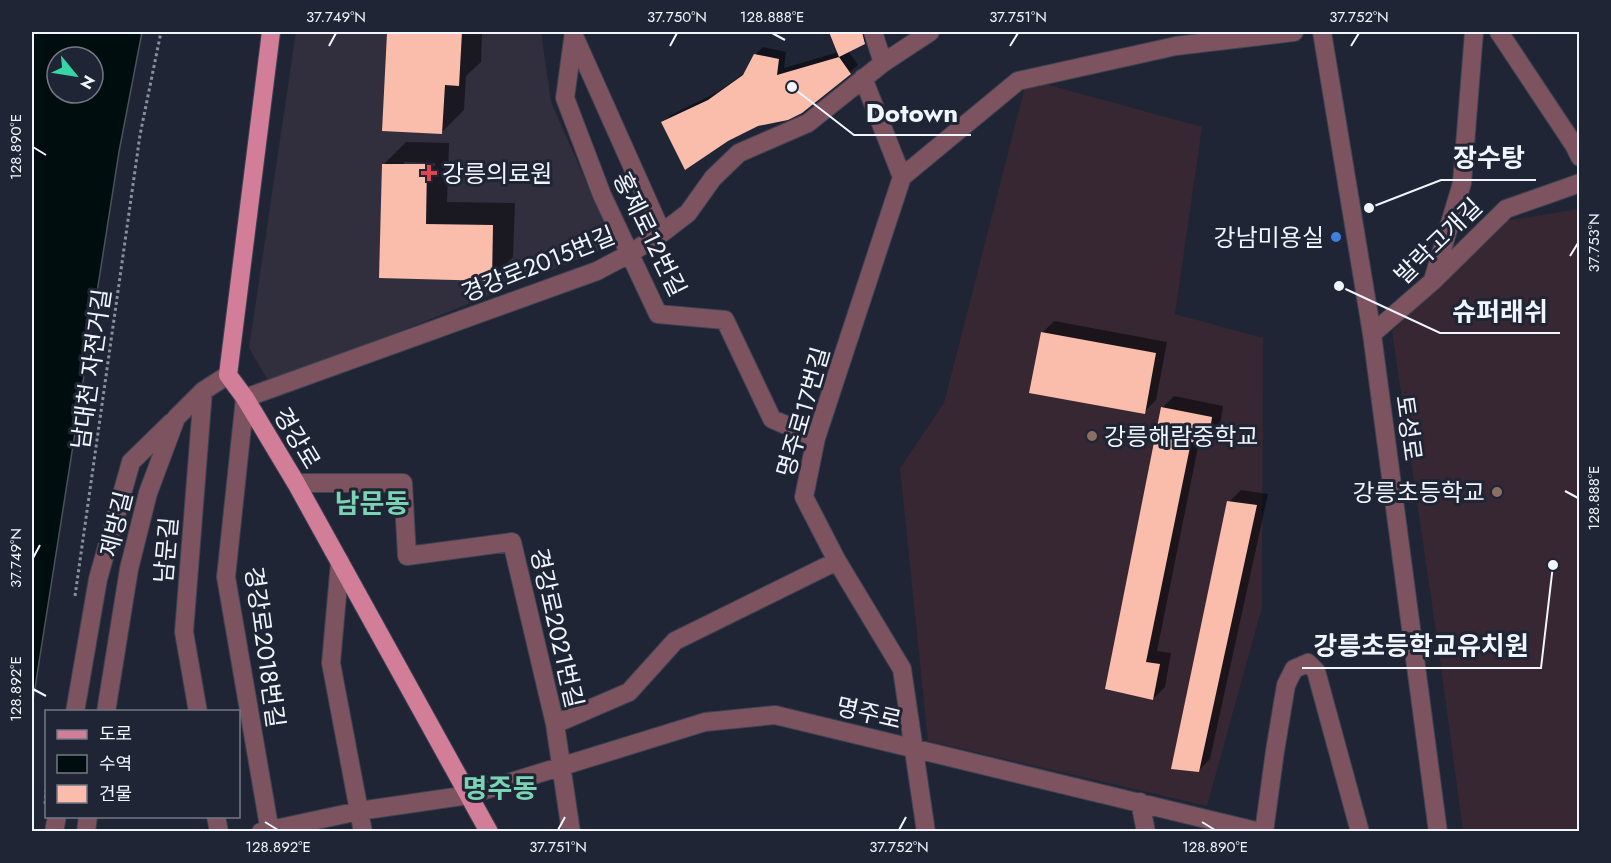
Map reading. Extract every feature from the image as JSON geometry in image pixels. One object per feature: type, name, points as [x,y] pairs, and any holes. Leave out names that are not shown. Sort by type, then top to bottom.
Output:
[{"type":"main road","points":[[228,375],[271,32]]},
{"type":"main road","name":"경강로","points":[[228,375],[245,398],[296,483],[489,831]]},
{"type":"street","points":[[873,32],[883,63]]},
{"type":"street","name":"경강로2015번길","points":[[245,398],[597,271],[629,254],[688,213],[713,178],[739,153],[808,123],[883,63],[930,32]]},
{"type":"street","points":[[864,78],[902,177],[1018,81],[1176,46],[1294,32]]},
{"type":"street","name":"토성로","points":[[1322,32],[1372,334],[1438,831]]},
{"type":"street","points":[[1433,281],[1462,183],[1474,32]]},
{"type":"street","points":[[1499,32],[1580,157]]},
{"type":"street","points":[[574,34],[662,233]]},
{"type":"street","name":"홍제로12번길","points":[[574,34],[565,98],[602,195],[658,314],[725,320],[772,419],[816,438]]},
{"type":"street","name":"명주로17번길","points":[[902,177],[816,438],[804,497],[837,561],[902,669],[926,831]]},
{"type":"street","name":"발락고개길","points":[[1372,334],[1433,281],[1506,209],[1580,183]]},
{"type":"street","name":"제방길","points":[[106,710],[129,569],[148,493],[176,418],[203,391],[228,375]]},
{"type":"street","name":"남문길","points":[[198,710],[184,632],[203,391]]},
{"type":"street","name":"경강로2018번길","points":[[245,398],[225,577],[267,831]]},
{"type":"street","points":[[75,710],[98,579],[131,462],[176,418]]},
{"type":"street","name":"경강로2021번길","points":[[296,483],[404,483],[407,556],[512,542],[555,724],[571,831]]},
{"type":"street","points":[[555,724],[629,693],[675,642],[837,561]]},
{"type":"street","points":[[340,562],[331,663],[363,831]]},
{"type":"street","points":[[1262,831],[1286,686],[1294,669],[1308,663],[1316,671],[1360,831]]},
{"type":"street","name":"명주로","points":[[267,831],[359,811],[469,795],[705,722],[775,715],[1262,831]]},
{"type":"street","points":[[1140,802],[1146,831]]},
{"type":"path","name":"남대천 자전거길","points":[[74,606],[140,135],[161,32]]},
{"type":"shaded area","name":"강릉의료원","points":[[296,32],[541,32],[551,102],[614,245],[270,384],[249,348]]},
{"type":"shaded area","name":"강릉해람중학교","points":[[1027,79],[1202,127],[1175,314],[1263,338],[1262,607],[1207,806],[928,741],[900,468],[944,403]]},
{"type":"shaded area","name":"강릉초등학교","points":[[1579,209],[1579,831],[1463,831],[1392,331],[1505,221]]},
{"type":"water","points":[[32,32],[142,32],[119,152],[32,707]]},
{"type":"building","points":[[462,32],[459,86],[445,85],[442,134],[382,131],[387,33]]},
{"type":"building","points":[[829,32],[862,32],[865,44],[839,57]]},
{"type":"building","points":[[754,54],[779,59],[777,75],[839,57],[851,74],[802,113],[788,120],[758,126],[728,141],[685,170],[661,122],[708,100],[743,75]]},
{"type":"building","points":[[382,164],[427,164],[426,224],[493,225],[492,281],[379,278]]},
{"type":"building","points":[[1041,332],[1156,353],[1145,414],[1029,393]]},
{"type":"building","points":[[1161,407],[1212,417],[1208,445],[1191,442],[1146,662],[1160,664],[1153,700],[1105,689]]},
{"type":"building","points":[[1227,501],[1257,505],[1199,772],[1171,769]]},
{"type":"place","name":"Dotown","points":[[792,87]]},
{"type":"place","name":"강릉의료원","points":[[429,173]]},
{"type":"place","name":"장수탕","points":[[1369,208]]},
{"type":"place","name":"강남미용실","points":[[1336,237]]},
{"type":"place","name":"슈퍼래쉬","points":[[1339,286]]},
{"type":"place","name":"강릉해람중학교","points":[[1092,436]]},
{"type":"place","name":"강릉초등학교","points":[[1497,492]]},
{"type":"place","name":"강릉초등학교유치원","points":[[1553,565]]},
{"type":"district","name":"남문동","points":[[372,503]]},
{"type":"district","name":"명주동","points":[[500,788]]}]
